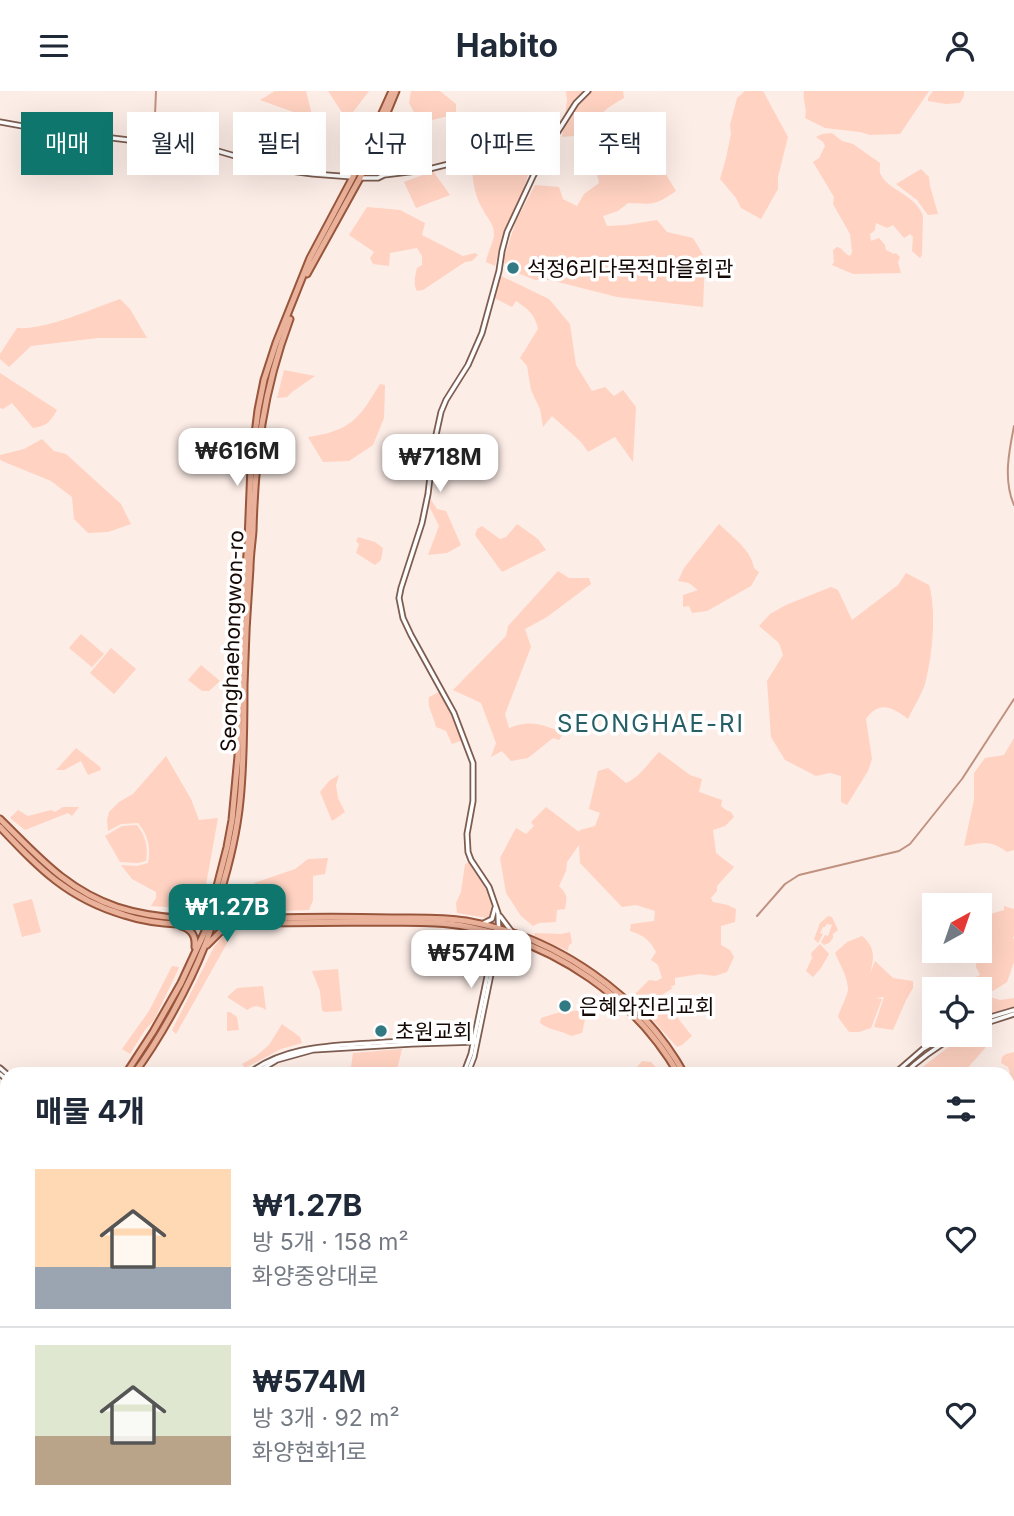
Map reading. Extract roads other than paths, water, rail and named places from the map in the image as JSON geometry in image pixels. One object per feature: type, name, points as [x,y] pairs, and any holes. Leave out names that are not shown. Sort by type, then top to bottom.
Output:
[{"type":"main road","name":"Seonghaehongwon-ro","points":[[210,921],[220,893],[237,823],[244,757],[244,685],[253,503],[263,410],[281,341],[309,270],[357,177],[394,91]]},
{"type":"main road","name":"Seonghaehongwon-ro","points":[[210,921],[230,834],[236,780],[251,466],[258,410],[276,343],[310,258],[357,177]]},
{"type":"main road","points":[[0,822],[49,868],[80,890],[117,907],[159,916],[210,921]]},
{"type":"main road","points":[[0,822],[39,868],[73,893],[127,916],[185,927],[192,932],[195,950]]},
{"type":"main road","points":[[184,918],[205,909],[221,872]]},
{"type":"main road","points":[[220,893],[222,909],[238,921]]},
{"type":"main road","points":[[174,924],[328,917],[439,918],[533,940],[571,959],[638,1011],[664,1041],[680,1067]]},
{"type":"main road","points":[[138,1067],[170,1016],[204,947],[210,921]]},
{"type":"main road","points":[[130,1067],[181,982],[210,921]]},
{"type":"main road","points":[[204,947],[220,932],[238,921]]},
{"type":"main road","points":[[482,927],[495,947],[513,936]]},
{"type":"main road","points":[[513,936],[568,964],[611,994],[657,1040],[674,1067]]},
{"type":"street","points":[[560,128],[576,103],[588,91]]},
{"type":"street","points":[[0,121],[39,129],[218,151],[283,170],[313,174],[378,178],[446,165]]},
{"type":"street","points":[[513,936],[497,909],[489,887],[471,860],[467,846],[473,801],[472,763],[468,750],[445,695],[411,635],[399,598],[424,515],[441,412],[477,347],[486,321],[507,232],[534,175]]},
{"type":"street","points":[[482,927],[492,919],[497,909]]},
{"type":"street","points":[[469,1067],[474,1056],[498,931],[497,909]]},
{"type":"street","points":[[992,1018],[1014,1012]]},
{"type":"street","points":[[258,1067],[280,1056],[313,1047],[412,1040],[475,1041]]},
{"type":"street","points":[[902,1067],[926,1047]]},
{"type":"street","points":[[911,1067],[937,1047]]},
{"type":"waterway","points":[[155,112],[156,91]]},
{"type":"waterway","points":[[1014,426],[1008,476],[1014,505]]},
{"type":"waterway","points":[[757,916],[785,884],[799,875],[899,851],[910,844],[962,779],[1014,699]]},
{"type":"place","name":"석정6리다목적마을회관","points":[[513,268]]},
{"type":"place","name":"은혜와진리교회","points":[[565,1006]]},
{"type":"place","name":"초원교회","points":[[381,1031]]},
{"type":"district","name":"SEONGHAE-RI","points":[[651,723]]}]
